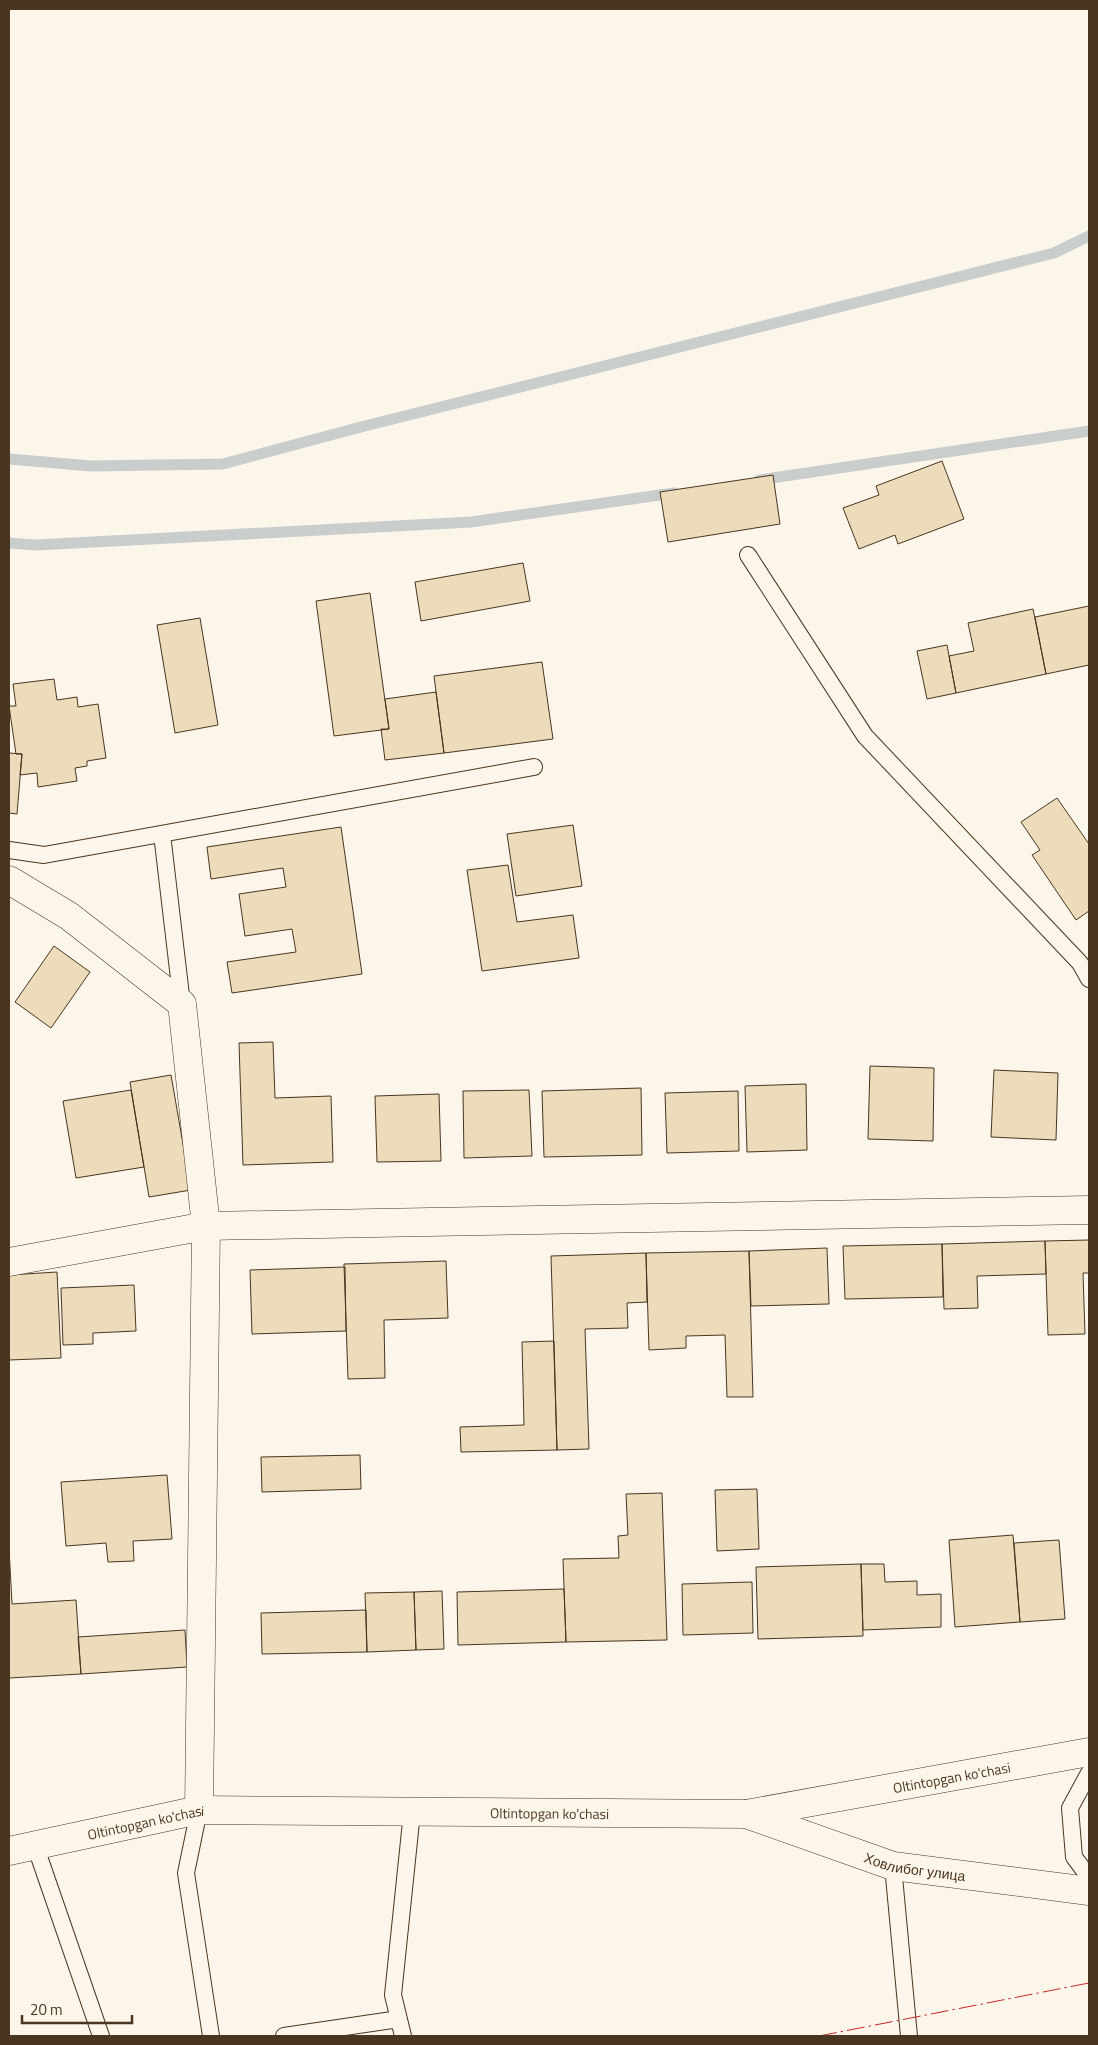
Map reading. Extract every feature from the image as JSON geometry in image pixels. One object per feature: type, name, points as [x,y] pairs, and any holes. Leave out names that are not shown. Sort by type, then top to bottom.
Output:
[{"type":"street","points":[[9,880],[69,916],[182,1004],[206,1226],[199,1810]]},
{"type":"street","points":[[9,1262],[206,1226],[1089,1210]]},
{"type":"street","name":"Oltintopgan ko'chasi","points":[[22,1848],[199,1810],[746,1814],[1089,1752]]},
{"type":"street","name":"Ховлибог улица","points":[[746,1814],[893,1866],[1089,1891]]},
{"type":"lane","points":[[748,555],[865,736],[1080,963],[1089,979]]},
{"type":"lane","points":[[9,850],[44,855],[534,767]]},
{"type":"lane","points":[[162,834],[182,1004]]},
{"type":"lane","points":[[1089,1773],[1070,1808],[1074,1857],[1089,1877]]},
{"type":"lane","points":[[199,1810],[186,1873],[210,2036]]},
{"type":"lane","points":[[403,2036],[393,1995],[412,1812]]},
{"type":"lane","points":[[22,1848],[101,2036]]},
{"type":"lane","points":[[893,1866],[908,2036]]},
{"type":"lane","points":[[284,2036],[399,2020]]},
{"type":"building","points":[[942,461],[964,519],[898,544],[895,535],[859,549],[843,508],[879,495],[876,486]]},
{"type":"building","points":[[773,475],[780,524],[668,542],[660,492]]},
{"type":"building","points":[[523,563],[530,601],[421,621],[415,582]]},
{"type":"building","points":[[370,593],[389,729],[334,736],[316,601]]},
{"type":"building","points":[[1089,606],[1089,665],[1046,674],[1035,617]]},
{"type":"building","points":[[1033,609],[1046,674],[956,693],[949,656],[974,651],[968,623]]},
{"type":"building","points":[[200,618],[218,725],[175,733],[157,625]]},
{"type":"building","points":[[947,645],[956,693],[927,699],[917,651]]},
{"type":"building","points":[[542,662],[553,739],[444,753],[434,676]]},
{"type":"building","points":[[54,679],[57,700],[77,697],[78,707],[98,704],[106,758],[87,761],[87,766],[75,768],[77,781],[38,787],[37,773],[20,775],[22,754],[16,754],[9,706],[16,706],[13,684]]},
{"type":"building","points":[[436,692],[444,753],[385,760],[381,729],[389,729],[385,699]]},
{"type":"building","points":[[9,753],[22,754],[17,814],[9,813]]},
{"type":"building","points":[[1057,798],[1089,844],[1089,911],[1076,920],[1032,855],[1040,850],[1021,822]]},
{"type":"building","points":[[573,825],[582,886],[516,896],[507,834]]},
{"type":"building","points":[[341,827],[362,974],[232,993],[227,962],[296,952],[292,929],[245,936],[239,894],[286,887],[283,868],[211,879],[207,847]]},
{"type":"building","points":[[508,865],[517,922],[573,915],[579,958],[482,971],[467,870]]},
{"type":"building","points":[[54,946],[90,972],[51,1028],[15,1002]]},
{"type":"building","points":[[273,1042],[275,1098],[331,1096],[333,1162],[243,1165],[239,1043]]},
{"type":"building","points":[[870,1066],[934,1068],[933,1141],[868,1139]]},
{"type":"building","points":[[994,1070],[1058,1073],[1056,1140],[991,1137]]},
{"type":"building","points":[[171,1075],[191,1190],[149,1197],[130,1082]]},
{"type":"building","points":[[806,1084],[807,1150],[747,1152],[745,1086]]},
{"type":"building","points":[[641,1088],[642,1155],[544,1157],[542,1091]]},
{"type":"building","points":[[131,1090],[144,1167],[76,1178],[63,1101]]},
{"type":"building","points":[[529,1090],[532,1156],[464,1158],[463,1091]]},
{"type":"building","points":[[738,1091],[739,1151],[667,1153],[665,1093]]},
{"type":"building","points":[[439,1094],[441,1161],[377,1162],[375,1096]]},
{"type":"building","points":[[1089,1240],[1089,1273],[1083,1273],[1085,1334],[1048,1335],[1045,1241]]},
{"type":"building","points":[[1045,1241],[1046,1274],[977,1276],[978,1308],[944,1309],[942,1244]]},
{"type":"building","points":[[942,1244],[943,1297],[845,1299],[843,1246]]},
{"type":"building","points":[[827,1248],[829,1304],[751,1306],[749,1251]]},
{"type":"building","points":[[749,1251],[753,1397],[727,1397],[725,1335],[686,1336],[686,1348],[649,1350],[646,1253]]},
{"type":"building","points":[[646,1253],[647,1302],[627,1303],[628,1328],[585,1329],[589,1449],[557,1450],[551,1256]]},
{"type":"building","points":[[446,1261],[448,1318],[384,1320],[385,1378],[348,1379],[344,1264]]},
{"type":"building","points":[[345,1267],[346,1331],[252,1334],[250,1270]]},
{"type":"building","points":[[57,1272],[61,1358],[9,1360],[9,1275]]},
{"type":"building","points":[[134,1285],[136,1331],[93,1333],[93,1344],[63,1345],[61,1288]]},
{"type":"building","points":[[554,1341],[557,1450],[461,1452],[460,1427],[524,1425],[522,1342]]},
{"type":"building","points":[[360,1455],[361,1489],[262,1492],[261,1457]]},
{"type":"building","points":[[167,1475],[172,1539],[133,1541],[134,1561],[108,1562],[106,1543],[66,1546],[61,1482]]},
{"type":"building","points":[[757,1489],[759,1549],[717,1551],[715,1490]]},
{"type":"building","points":[[662,1493],[667,1640],[566,1642],[563,1559],[619,1558],[618,1536],[628,1535],[626,1494]]},
{"type":"building","points":[[1013,1535],[1020,1622],[955,1627],[949,1540]]},
{"type":"building","points":[[1059,1540],[1065,1619],[1020,1622],[1014,1543]]},
{"type":"building","points":[[9,1548],[12,1604],[76,1600],[81,1674],[9,1678]]},
{"type":"building","points":[[861,1564],[884,1564],[885,1582],[917,1581],[917,1595],[941,1594],[941,1627],[863,1630]]},
{"type":"building","points":[[861,1564],[863,1636],[758,1639],[756,1567]]},
{"type":"building","points":[[752,1582],[753,1633],[683,1635],[682,1584]]},
{"type":"building","points":[[564,1589],[566,1642],[458,1645],[457,1592]]},
{"type":"building","points":[[442,1591],[444,1649],[416,1650],[414,1592]]},
{"type":"building","points":[[414,1592],[416,1650],[367,1652],[365,1593]]},
{"type":"building","points":[[366,1610],[367,1652],[262,1654],[261,1613]]},
{"type":"building","points":[[185,1630],[187,1667],[81,1674],[78,1637]]},
{"type":"waterway","points":[[9,459],[91,466],[223,464],[357,428],[1054,253],[1089,236]]},
{"type":"waterway","points":[[759,480],[1089,431]]},
{"type":"waterway","points":[[9,543],[36,545],[471,522],[674,493]]},
{"type":"power","points":[[819,2036],[1089,1983]]}]
